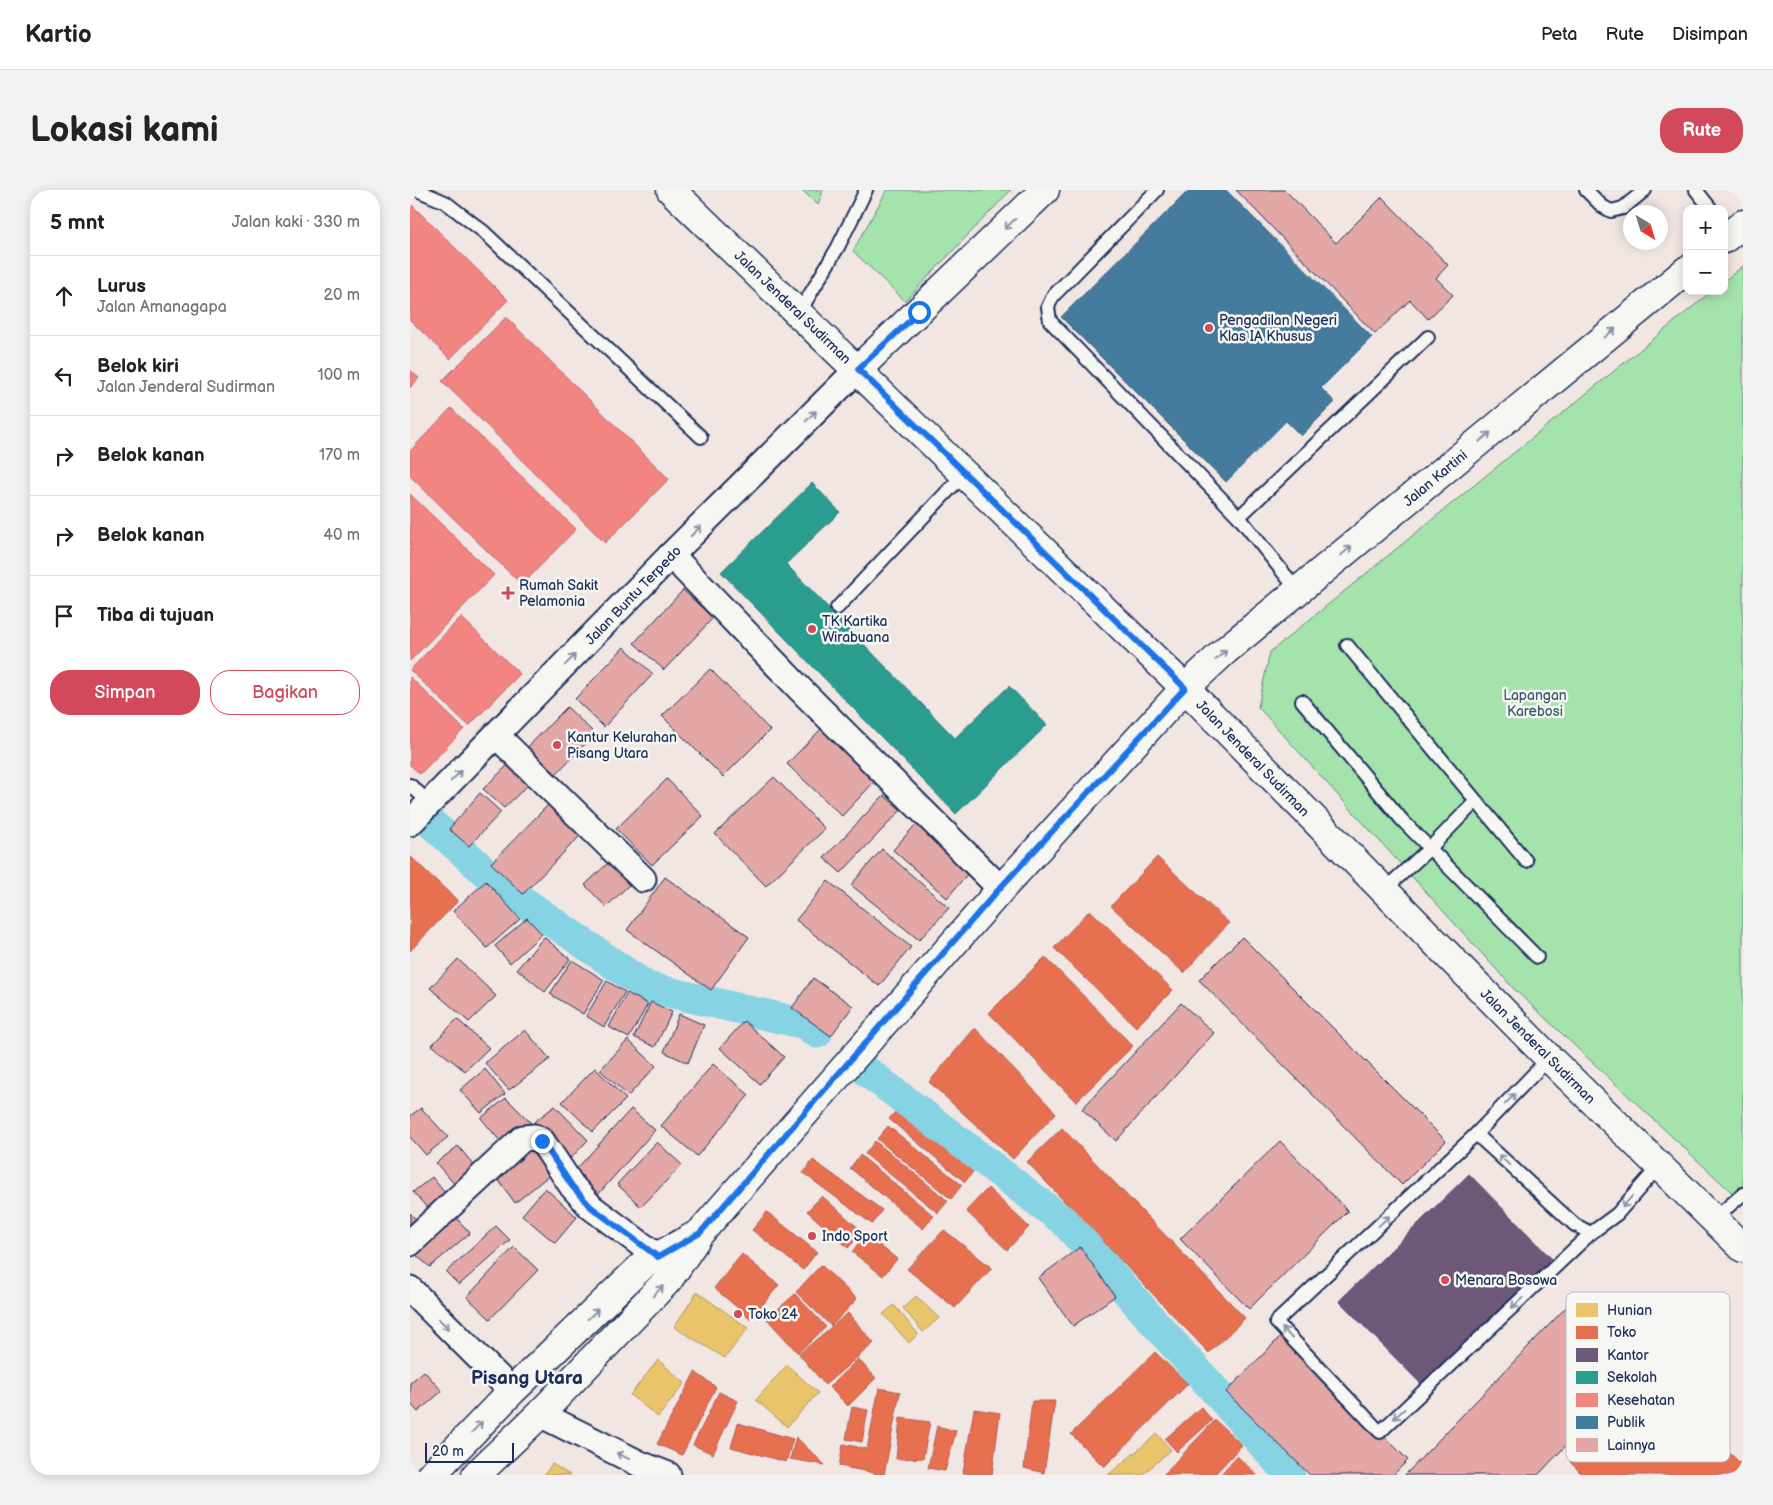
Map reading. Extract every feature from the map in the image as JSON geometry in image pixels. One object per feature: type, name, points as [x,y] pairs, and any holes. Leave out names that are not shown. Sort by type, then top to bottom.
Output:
[{"type":"main road","name":"Jalan Jenderal Sudirman","points":[[672,190],[1185,688],[1549,1058],[1743,1248]]},
{"type":"main road","points":[[858,369],[1046,190]]},
{"type":"main road","name":"Jalan Kartini","points":[[700,1233],[1000,888],[1185,688],[1226,650],[1683,273]]},
{"type":"main road","points":[[431,1475],[512,1391],[644,1264],[700,1233]]},
{"type":"main road","points":[[476,1475],[540,1414],[669,1279],[700,1233]]},
{"type":"street","name":"Jalan Buntu Terpedo","points":[[410,823],[858,369]]},
{"type":"street","points":[[672,556],[801,690],[1000,888]]},
{"type":"street","points":[[496,735],[643,879]]},
{"type":"street","points":[[410,1243],[523,1138],[534,1137],[542,1141],[572,1186],[591,1207],[658,1257]]},
{"type":"street","points":[[410,1289],[512,1391]]},
{"type":"street","points":[[540,1414],[640,1464],[668,1475]]},
{"type":"lane","points":[[417,190],[445,202],[484,232],[701,437]]},
{"type":"lane","points":[[799,313],[838,247],[866,190]]},
{"type":"lane","points":[[1158,190],[1053,296],[1048,307],[1050,321],[1239,517],[1298,592]]},
{"type":"lane","points":[[1586,190],[1611,212],[1623,208],[1645,190]]},
{"type":"lane","points":[[1696,190],[1708,205]]},
{"type":"lane","points":[[1239,517],[1428,338]]},
{"type":"lane","points":[[837,608],[964,474]]},
{"type":"lane","points":[[1347,644],[1526,861]]},
{"type":"lane","points":[[1302,701],[1402,820],[1537,957]]},
{"type":"lane","points":[[410,785],[430,803]]},
{"type":"lane","points":[[1384,890],[1430,848],[1476,801]]},
{"type":"lane","points":[[1549,1058],[1476,1134],[1276,1322],[1380,1432],[1591,1233],[1617,1214],[1659,1166]]},
{"type":"lane","points":[[1476,1134],[1575,1225],[1591,1233]]},
{"type":"lane","points":[[1714,1219],[1743,1194]]},
{"type":"green space","points":[[802,190],[823,190],[818,205]]},
{"type":"green space","points":[[887,190],[1011,190],[905,301],[853,251]]},
{"type":"green space","name":"Lapangan Karebosi","points":[[1743,266],[1743,1203],[1514,989],[1258,707],[1270,652],[1707,295],[1728,295],[1728,278]]},
{"type":"building: Hunian","points":[[697,1292],[748,1328],[725,1358],[674,1327]]},
{"type":"building: Hunian","points":[[916,1296],[939,1318],[923,1332],[903,1308]]},
{"type":"building: Hunian","points":[[894,1305],[918,1334],[909,1343],[883,1314]]},
{"type":"building: Hunian","points":[[658,1360],[685,1383],[658,1417],[630,1395]]},
{"type":"building: Hunian","points":[[787,1365],[818,1393],[787,1427],[756,1400]]},
{"type":"building: Hunian","points":[[1157,1434],[1171,1450],[1142,1475],[1108,1475]]},
{"type":"building: Hunian","points":[[552,1464],[570,1475],[544,1475]]},
{"type":"building: Toko","points":[[410,856],[458,901],[410,951]]},
{"type":"building: Toko","points":[[1157,857],[1229,923],[1184,973],[1111,906]]},
{"type":"building: Toko","points":[[1090,910],[1173,990],[1136,1027],[1054,948]]},
{"type":"building: Toko","points":[[1045,957],[1133,1046],[1076,1102],[989,1013]]},
{"type":"building: Toko","points":[[975,1028],[1056,1113],[1013,1159],[929,1082]]},
{"type":"building: Toko","points":[[901,1105],[976,1168],[965,1182],[889,1119]]},
{"type":"building: Toko","points":[[888,1126],[962,1185],[951,1199],[877,1139]]},
{"type":"building: Toko","points":[[1062,1128],[1245,1318],[1209,1353],[1027,1162]]},
{"type":"building: Toko","points":[[875,1141],[948,1201],[938,1213],[865,1154]]},
{"type":"building: Toko","points":[[860,1155],[934,1216],[923,1229],[850,1168]]},
{"type":"building: Toko","points":[[813,1160],[882,1210],[872,1224],[803,1173]]},
{"type":"building: Toko","points":[[988,1188],[1029,1227],[1007,1250],[966,1211]]},
{"type":"building: Toko","points":[[822,1196],[863,1232],[848,1248],[807,1211]]},
{"type":"building: Toko","points":[[767,1212],[817,1252],[803,1270],[752,1230]]},
{"type":"building: Toko","points":[[944,1230],[992,1268],[955,1308],[907,1269]]},
{"type":"building: Toko","points":[[865,1234],[897,1259],[883,1276],[852,1252]]},
{"type":"building: Toko","points":[[742,1254],[779,1285],[751,1319],[714,1288]]},
{"type":"building: Toko","points":[[821,1265],[857,1299],[831,1326],[796,1292]]},
{"type":"building: Toko","points":[[795,1294],[826,1327],[798,1353],[767,1319]]},
{"type":"building: Toko","points":[[848,1313],[874,1343],[825,1385],[799,1354]]},
{"type":"building: Toko","points":[[1155,1352],[1188,1384],[1104,1467],[1071,1434]]},
{"type":"building: Toko","points":[[858,1359],[876,1378],[848,1406],[829,1387]]},
{"type":"building: Toko","points":[[695,1372],[716,1387],[682,1455],[657,1444]]},
{"type":"building: Toko","points":[[879,1388],[900,1392],[884,1475],[839,1466],[843,1444],[867,1449]]},
{"type":"building: Toko","points":[[719,1392],[738,1401],[713,1454],[693,1445]]},
{"type":"building: Toko","points":[[1032,1401],[1055,1401],[1044,1473],[1024,1468]]},
{"type":"building: Toko","points":[[852,1407],[868,1410],[862,1442],[846,1439]]},
{"type":"building: Toko","points":[[1201,1407],[1212,1420],[1177,1452],[1165,1439]]},
{"type":"building: Toko","points":[[974,1409],[1000,1413],[992,1475],[963,1473]]},
{"type":"building: Toko","points":[[900,1418],[930,1422],[923,1458],[896,1459]]},
{"type":"building: Toko","points":[[1215,1420],[1242,1445],[1214,1475],[1163,1475]]},
{"type":"building: Toko","points":[[738,1423],[793,1439],[786,1462],[731,1447]]},
{"type":"building: Toko","points":[[937,1426],[956,1431],[945,1471],[928,1468]]},
{"type":"building: Toko","points":[[796,1437],[825,1465],[790,1459]]},
{"type":"building: Toko","points":[[1730,1453],[1743,1466],[1743,1475],[1583,1475],[1570,1462],[1730,1462]]},
{"type":"building: Toko","points":[[1237,1456],[1257,1475],[1220,1475]]},
{"type":"building: Kantor","name":"Menara Bosowa","points":[[1469,1174],[1552,1259],[1422,1385],[1339,1301]]},
{"type":"building: Sekolah","name":"TK Kartika Wirabuana","points":[[812,483],[840,512],[786,564],[955,738],[1009,686],[1047,725],[956,814],[721,572]]},
{"type":"building: Kesehatan","points":[[410,203],[508,300],[450,359],[410,320]]},
{"type":"building: Kesehatan","points":[[506,317],[669,479],[605,543],[442,381]]},
{"type":"building: Kesehatan","points":[[410,370],[419,378],[410,388]]},
{"type":"building: Kesehatan","points":[[451,408],[576,529],[522,585],[410,476],[410,451]]},
{"type":"building: Kesehatan","points":[[410,494],[494,575],[410,661]]},
{"type":"building: Kesehatan","points":[[461,617],[520,674],[469,726],[410,670]]},
{"type":"building: Kesehatan","points":[[410,677],[464,729],[420,774],[410,765]]},
{"type":"building: Publik","points":[[1189,190],[1226,190],[1372,337],[1321,388],[1335,402],[1301,436],[1286,421],[1226,482],[1061,317]]},
{"type":"building: Lainnya","points":[[1236,190],[1285,190],[1336,243],[1382,197],[1448,265],[1436,278],[1453,295],[1428,319],[1410,300],[1375,334]]},
{"type":"building: Lainnya","points":[[683,590],[713,618],[664,670],[634,643]]},
{"type":"building: Lainnya","points":[[624,647],[653,674],[604,727],[575,699]]},
{"type":"building: Lainnya","points":[[710,669],[770,730],[723,777],[662,716]]},
{"type":"building: Lainnya","name":"Kantur Kelurahan Pisang Utara","points":[[567,707],[595,734],[547,783],[519,756]]},
{"type":"building: Lainnya","points":[[821,729],[875,781],[842,816],[787,764]]},
{"type":"building: Lainnya","points":[[511,762],[531,782],[504,808],[483,789]]},
{"type":"building: Lainnya","points":[[774,777],[825,829],[766,886],[715,834]]},
{"type":"building: Lainnya","points":[[667,779],[703,816],[652,865],[616,829]]},
{"type":"building: Lainnya","points":[[480,793],[501,812],[469,846],[449,829]]},
{"type":"building: Lainnya","points":[[884,795],[901,810],[841,873],[824,858]]},
{"type":"building: Lainnya","points":[[549,804],[581,835],[523,894],[491,863]]},
{"type":"building: Lainnya","points":[[917,823],[971,870],[947,898],[893,850]]},
{"type":"building: Lainnya","points":[[882,849],[949,908],[919,940],[851,885]]},
{"type":"building: Lainnya","points":[[610,861],[631,883],[606,907],[585,885]]},
{"type":"building: Lainnya","points":[[665,877],[749,937],[711,990],[627,930]]},
{"type":"building: Lainnya","points":[[486,881],[520,919],[487,948],[453,911]]},
{"type":"building: Lainnya","points":[[828,881],[911,947],[879,986],[796,920]]},
{"type":"building: Lainnya","points":[[527,918],[542,934],[510,963],[495,946]]},
{"type":"building: Lainnya","points":[[544,937],[570,959],[545,992],[517,969]]},
{"type":"building: Lainnya","points":[[1242,937],[1446,1141],[1402,1185],[1199,980]]},
{"type":"building: Lainnya","points":[[458,959],[496,996],[469,1022],[430,988]]},
{"type":"building: Lainnya","points":[[572,960],[604,980],[583,1014],[550,994]]},
{"type":"building: Lainnya","points":[[813,978],[853,1006],[831,1036],[792,1008]]},
{"type":"building: Lainnya","points":[[607,981],[625,992],[604,1027],[586,1016]]},
{"type":"building: Lainnya","points":[[627,993],[648,1004],[629,1038],[609,1027]]},
{"type":"building: Lainnya","points":[[651,1002],[672,1012],[655,1047],[634,1037]]},
{"type":"building: Lainnya","points":[[1181,1003],[1214,1033],[1116,1141],[1082,1109]]},
{"type":"building: Lainnya","points":[[679,1014],[704,1025],[688,1063],[664,1052]]},
{"type":"building: Lainnya","points":[[457,1019],[489,1048],[465,1071],[432,1045]]},
{"type":"building: Lainnya","points":[[744,1021],[784,1057],[760,1084],[720,1048]]},
{"type":"building: Lainnya","points":[[525,1030],[550,1059],[509,1090],[485,1063]]},
{"type":"building: Lainnya","points":[[628,1040],[656,1066],[628,1096],[600,1070]]},
{"type":"building: Lainnya","points":[[713,1064],[749,1095],[697,1156],[661,1126]]},
{"type":"building: Lainnya","points":[[595,1068],[626,1099],[593,1132],[562,1102]]},
{"type":"building: Lainnya","points":[[485,1069],[505,1094],[481,1113],[460,1090]]},
{"type":"building: Lainnya","points":[[506,1098],[533,1125],[504,1146],[481,1118]]},
{"type":"building: Lainnya","points":[[555,1106],[588,1140],[571,1158],[534,1122]]},
{"type":"building: Lainnya","points":[[421,1108],[448,1137],[426,1155],[410,1137],[410,1116]]},
{"type":"building: Lainnya","points":[[631,1109],[655,1130],[595,1198],[570,1176]]},
{"type":"building: Lainnya","points":[[526,1141],[552,1173],[515,1203],[492,1171]]},
{"type":"building: Lainnya","points":[[1280,1141],[1348,1211],[1249,1309],[1180,1239]]},
{"type":"building: Lainnya","points":[[657,1142],[682,1165],[641,1207],[617,1184]]},
{"type":"building: Lainnya","points":[[458,1146],[477,1169],[456,1186],[436,1163]]},
{"type":"building: Lainnya","points":[[432,1177],[449,1198],[432,1213],[413,1192]]},
{"type":"building: Lainnya","points":[[545,1188],[577,1217],[555,1243],[522,1215]]},
{"type":"building: Lainnya","points":[[451,1212],[470,1233],[430,1267],[410,1250]]},
{"type":"building: Lainnya","points":[[410,1213],[422,1226],[410,1236]]},
{"type":"building: Lainnya","points":[[496,1226],[510,1240],[459,1285],[446,1272]]},
{"type":"building: Lainnya","points":[[514,1247],[538,1270],[490,1319],[467,1297]]},
{"type":"building: Lainnya","points":[[1080,1247],[1115,1296],[1073,1326],[1038,1278]]},
{"type":"building: Lainnya","points":[[1566,1307],[1566,1446],[1538,1475],[1405,1475]]},
{"type":"building: Lainnya","points":[[1282,1335],[1408,1460],[1393,1475],[1310,1475],[1226,1392]]},
{"type":"building: Lainnya","points":[[424,1371],[442,1391],[418,1412],[410,1403],[410,1383]]},
{"type":"waterway","points":[[432,824],[502,887],[647,987],[805,1024],[817,1033]]},
{"type":"waterway","points":[[865,1070],[1065,1222],[1290,1475]]},
{"type":"place","name":"Pengadilan Negeri Klas IA Khusus","points":[[1209,328]]},
{"type":"place","name":"Rumah Sakit Pelamonia","points":[[508,593]]},
{"type":"place","name":"TK Kartika Wirabuana","points":[[812,629]]},
{"type":"place","name":"Kantur Kelurahan Pisang Utara","points":[[557,745]]},
{"type":"place","name":"Indo Sport","points":[[812,1236]]},
{"type":"place","name":"Menara Bosowa","points":[[1445,1280]]},
{"type":"place","name":"Toko 24","points":[[738,1314]]},
{"type":"district","name":"Pisang Utara","points":[[527,1377]]},
{"type":"route","points":[[542,1141],[572,1186],[591,1207],[658,1257],[700,1233],[1000,888],[1185,688],[858,369],[919,312]]}]
